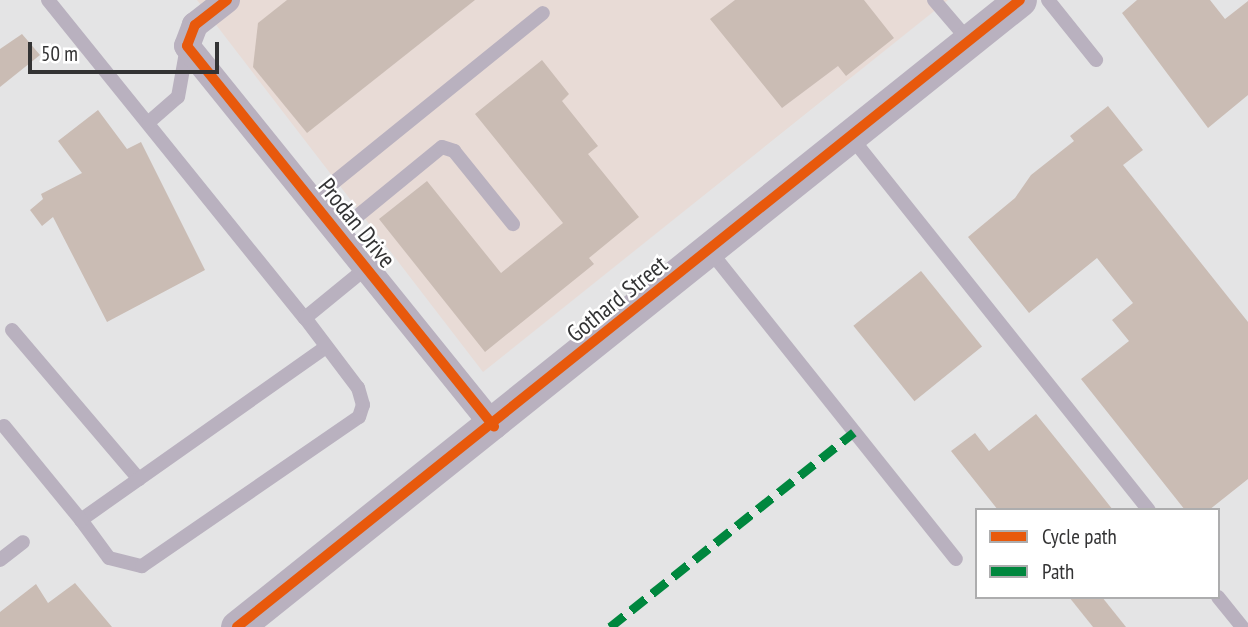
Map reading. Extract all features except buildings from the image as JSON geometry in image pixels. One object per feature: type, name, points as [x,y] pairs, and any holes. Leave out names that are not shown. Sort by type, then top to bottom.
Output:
[{"type":"street","points":[[187,46],[195,25],[227,0]]},
{"type":"street","name":"Gothard Street","points":[[237,627],[494,426],[1020,0]]},
{"type":"street","name":"Prodan Drive","points":[[187,46],[494,426]]},
{"type":"lane","points":[[4,426],[109,558],[142,566],[359,417],[363,405],[358,388],[305,318],[48,0]]},
{"type":"lane","points":[[934,0],[969,41]]},
{"type":"lane","points":[[1048,0],[1096,60]]},
{"type":"lane","points":[[312,200],[543,13]]},
{"type":"lane","points":[[149,122],[178,97],[187,46]]},
{"type":"lane","points":[[851,137],[1147,508]]},
{"type":"lane","points":[[338,232],[442,147],[454,150],[513,223]]},
{"type":"lane","points":[[710,251],[956,559]]},
{"type":"lane","points":[[305,318],[366,268]]},
{"type":"lane","points":[[12,330],[139,478]]},
{"type":"lane","points":[[81,520],[326,347]]},
{"type":"lane","points":[[0,560],[23,542]]},
{"type":"lane","points":[[1220,599],[1242,627]]},
{"type":"shaded area","points":[[197,0],[948,0],[483,372]]},
{"type":"marked path","points":[[610,627],[854,432]]},
{"type":"cycle path","points":[[227,0],[195,25],[187,46],[494,426]]},
{"type":"cycle path","points":[[237,627],[1020,0]]}]
